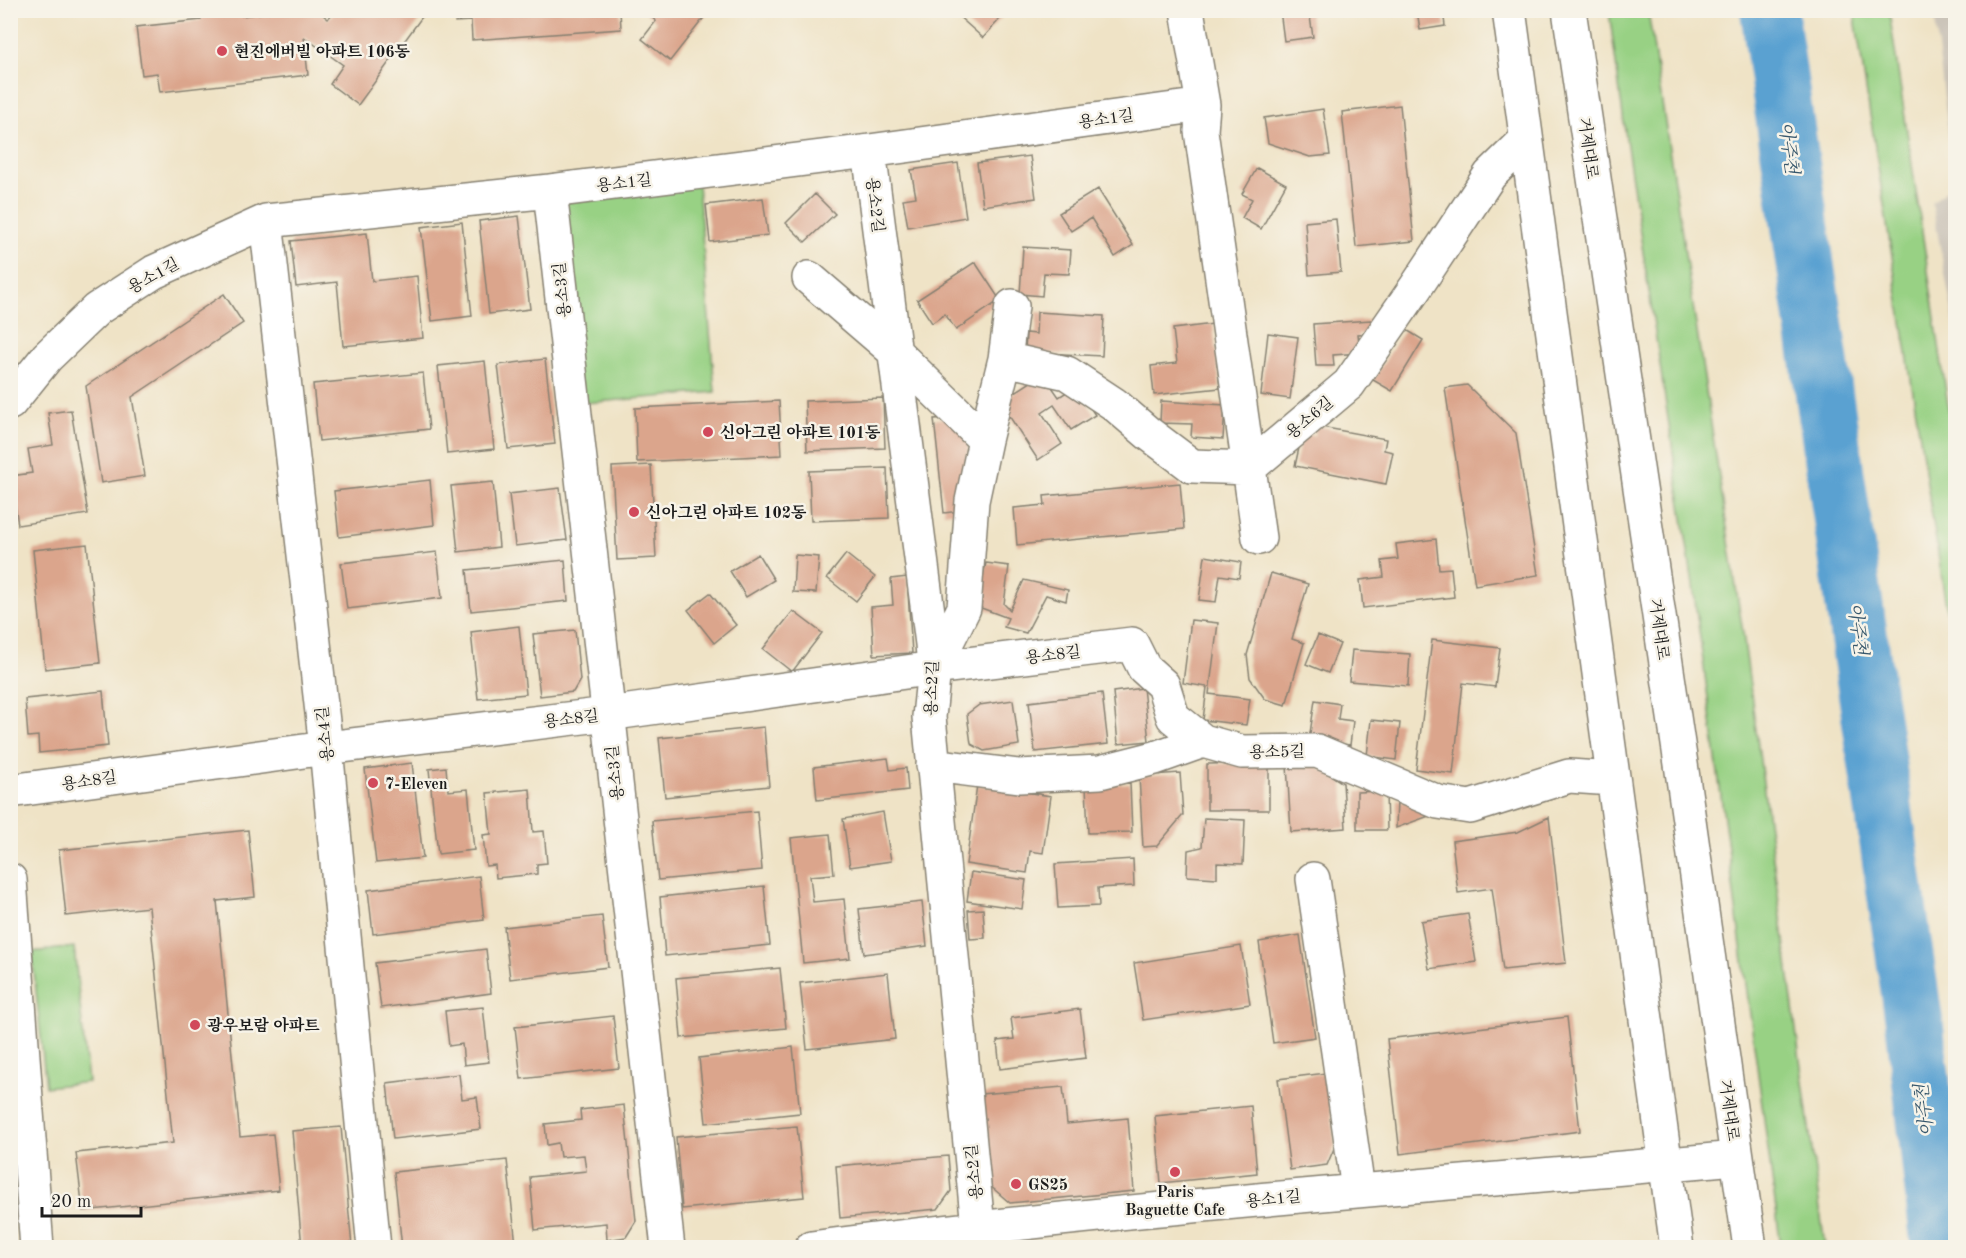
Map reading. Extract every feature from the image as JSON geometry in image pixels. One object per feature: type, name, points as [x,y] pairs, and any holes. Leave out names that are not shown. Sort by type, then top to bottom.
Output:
[{"type":"street","points":[[1187,10],[1203,105],[1201,131],[1259,538]]},
{"type":"street","points":[[1509,10],[1677,1248]]},
{"type":"street","name":"거제대로","points":[[1569,10],[1750,1248]]},
{"type":"street","name":"용소1길","points":[[10,403],[47,357],[97,309],[154,272],[266,220],[550,191],[869,151],[1203,105]]},
{"type":"street","name":"용소6길","points":[[1249,468],[1349,384],[1490,176],[1526,140]]},
{"type":"street","name":"용소2길","points":[[869,151],[934,668],[929,717],[978,1227]]},
{"type":"street","name":"용소3길","points":[[550,191],[668,1248]]},
{"type":"street","name":"용소4길","points":[[266,220],[326,748],[374,1248]]},
{"type":"street","points":[[809,278],[894,351],[985,440]]},
{"type":"street","points":[[934,668],[964,608],[972,501],[1005,359],[1012,306]]},
{"type":"street","points":[[1005,359],[1067,374],[1114,404],[1148,434],[1192,466],[1249,468]]},
{"type":"street","name":"용소8길","points":[[10,791],[326,748],[608,714],[934,668],[1132,644],[1144,668],[1163,685],[1173,717],[1203,741]]},
{"type":"street","points":[[933,765],[1019,776],[1100,772],[1155,758],[1203,741]]},
{"type":"street","name":"용소5길","points":[[1203,741],[1242,752],[1317,751],[1438,802],[1470,807],[1569,776],[1613,779]]},
{"type":"street","points":[[1313,879],[1358,1190]]},
{"type":"street","points":[[10,880],[12,932],[38,1248]]},
{"type":"street","name":"용소1길","points":[[811,1248],[874,1244],[978,1227],[1358,1190],[1737,1158]]},
{"type":"shaded area","points":[[1934,11],[1955,11],[1955,328],[1932,203],[1954,183]]},
{"type":"green space","points":[[1609,11],[1648,11],[1743,633],[1825,1247],[1781,1247],[1692,578]]},
{"type":"green space","points":[[1854,11],[1889,11],[1955,452],[1955,664]]},
{"type":"green space","points":[[697,172],[715,392],[573,404],[550,191]]},
{"type":"green space","points":[[74,947],[88,1082],[46,1087],[32,952]]},
{"type":"building","name":"현진에버빌 아파트 106동","points":[[200,10],[241,10],[242,16],[286,10],[317,10],[328,19],[335,10],[427,10],[358,105],[330,84],[343,65],[304,37],[308,75],[160,92],[157,73],[142,75],[136,27],[201,20]]},
{"type":"building","points":[[454,10],[620,10],[621,29],[472,40],[471,21],[455,22]]},
{"type":"building","points":[[643,10],[710,10],[670,61],[642,39],[656,21]]},
{"type":"building","points":[[960,10],[1008,10],[983,38],[956,14]]},
{"type":"building","points":[[1280,10],[1309,10],[1313,37],[1284,41]]},
{"type":"building","points":[[1417,10],[1443,10],[1445,26],[1420,30]]},
{"type":"building","points":[[1400,105],[1414,241],[1356,247],[1342,112]]},
{"type":"building","points":[[1323,109],[1330,155],[1310,157],[1268,143],[1264,118]]},
{"type":"building","points":[[1030,156],[1036,198],[983,206],[977,163]]},
{"type":"building","points":[[958,163],[966,217],[908,227],[903,199],[916,197],[911,170]]},
{"type":"building","points":[[1257,168],[1286,184],[1261,229],[1242,218],[1252,199],[1242,194]]},
{"type":"building","points":[[1098,189],[1133,245],[1115,257],[1091,218],[1071,231],[1059,213]]},
{"type":"building","points":[[815,194],[835,214],[805,242],[786,223]]},
{"type":"building","points":[[763,198],[768,235],[710,242],[706,205]]},
{"type":"building","points":[[519,216],[530,309],[489,314],[479,221]]},
{"type":"building","points":[[1336,219],[1341,272],[1309,275],[1305,222]]},
{"type":"building","points":[[462,222],[472,316],[432,321],[421,227]]},
{"type":"building","points":[[367,233],[372,281],[417,276],[423,338],[343,346],[337,282],[296,287],[291,241]]},
{"type":"building","points":[[1023,247],[1071,250],[1069,274],[1044,273],[1042,296],[1020,294]]},
{"type":"building","points":[[975,262],[1000,300],[956,330],[945,314],[932,323],[917,300]]},
{"type":"building","points":[[224,294],[243,323],[132,397],[145,476],[101,483],[86,386]]},
{"type":"building","points":[[1037,312],[1104,316],[1102,356],[1025,352],[1026,333],[1036,334]]},
{"type":"building","points":[[1371,320],[1372,333],[1358,334],[1360,353],[1333,355],[1334,366],[1316,366],[1313,324]]},
{"type":"building","points":[[1213,324],[1220,388],[1154,395],[1151,366],[1177,363],[1173,329]]},
{"type":"building","points":[[1405,329],[1423,340],[1392,391],[1373,380]]},
{"type":"building","points":[[1268,333],[1298,337],[1290,399],[1261,395]]},
{"type":"building","points":[[545,359],[555,444],[508,449],[498,365]]},
{"type":"building","points":[[485,361],[494,449],[447,454],[438,366]]},
{"type":"building","points":[[423,373],[429,429],[319,441],[313,384]]},
{"type":"building","points":[[1043,374],[1059,397],[1076,386],[1095,415],[1071,430],[1054,405],[1042,413],[1062,444],[1038,460],[1000,402]]},
{"type":"building","points":[[1467,385],[1516,433],[1538,575],[1475,585],[1445,388]]},
{"type":"building","points":[[883,398],[885,448],[807,451],[805,401]]},
{"type":"building","name":"신아그린 아파트 101동","points":[[779,401],[782,455],[637,462],[635,408]]},
{"type":"building","points":[[1161,401],[1225,405],[1223,439],[1191,437],[1192,424],[1160,423]]},
{"type":"building","points":[[71,410],[88,514],[18,525],[11,476],[32,473],[28,449],[53,445],[48,413]]},
{"type":"building","points":[[950,418],[970,437],[960,511],[944,513],[934,419]]},
{"type":"building","points":[[1316,426],[1386,439],[1384,450],[1393,452],[1386,484],[1295,466],[1302,434],[1314,436]]},
{"type":"building","name":"신아그린 아파트 102동","points":[[651,465],[656,558],[617,560],[612,467]]},
{"type":"building","points":[[887,468],[889,518],[811,521],[809,471]]},
{"type":"building","points":[[430,480],[434,525],[339,537],[334,491]]},
{"type":"building","points":[[493,482],[499,547],[458,552],[451,486]]},
{"type":"building","points":[[1180,483],[1184,529],[1017,545],[1014,508],[1045,505],[1044,496]]},
{"type":"building","points":[[560,488],[567,540],[515,546],[509,494]]},
{"type":"building","points":[[1436,539],[1439,569],[1451,568],[1454,597],[1363,608],[1360,580],[1384,577],[1382,561],[1398,559],[1396,544]]},
{"type":"building","points":[[87,544],[100,663],[45,669],[33,550]]},
{"type":"building","points":[[437,552],[442,598],[347,609],[341,563]]},
{"type":"building","points":[[758,554],[774,580],[746,597],[730,571]]},
{"type":"building","points":[[846,554],[875,577],[856,601],[827,578]]},
{"type":"building","points":[[795,555],[819,557],[816,593],[793,592]]},
{"type":"building","points":[[1205,556],[1241,562],[1239,578],[1220,575],[1216,602],[1199,600]]},
{"type":"building","points":[[565,560],[568,601],[471,611],[467,570]]},
{"type":"building","points":[[986,563],[1009,566],[1004,604],[1010,610],[1024,580],[1068,590],[1066,601],[1046,595],[1026,633],[1004,627],[1008,618],[976,606]]},
{"type":"building","points":[[1271,573],[1308,584],[1292,639],[1304,643],[1286,705],[1265,699],[1250,678],[1247,655]]},
{"type":"building","points":[[907,577],[912,653],[874,655],[871,607],[893,605],[891,579]]},
{"type":"building","points":[[710,593],[736,625],[714,643],[688,610]]},
{"type":"building","points":[[793,611],[822,633],[792,672],[763,649]]},
{"type":"building","points":[[1191,620],[1218,623],[1209,694],[1250,699],[1246,725],[1203,720],[1207,687],[1183,683]]},
{"type":"building","points":[[519,626],[526,694],[478,699],[471,632]]},
{"type":"building","points":[[575,630],[580,680],[573,692],[540,696],[533,634]]},
{"type":"building","points":[[1318,635],[1340,644],[1328,673],[1306,664]]},
{"type":"building","points":[[1432,640],[1500,648],[1495,687],[1463,683],[1453,774],[1416,769]]},
{"type":"building","points":[[1352,650],[1410,654],[1408,686],[1349,681]]},
{"type":"building","points":[[1143,688],[1149,741],[1118,744],[1113,692]]},
{"type":"building","points":[[103,691],[108,746],[39,753],[38,736],[28,737],[25,699]]},
{"type":"building","points":[[1102,693],[1108,744],[1035,752],[1029,702]]},
{"type":"building","points":[[1013,700],[1019,745],[984,751],[971,744],[967,714],[979,705]]},
{"type":"building","points":[[1315,700],[1340,704],[1338,719],[1353,721],[1350,745],[1309,740]]},
{"type":"building","points":[[1371,720],[1400,723],[1396,760],[1367,756]]},
{"type":"building","points":[[764,727],[769,786],[665,797],[659,738]]},
{"type":"building","points":[[888,758],[890,770],[906,768],[908,790],[817,800],[814,767]]},
{"type":"building","points":[[412,763],[423,858],[376,863],[365,769]]},
{"type":"building","points":[[1269,763],[1269,810],[1207,810],[1207,764]]},
{"type":"building","points":[[1313,764],[1343,783],[1346,828],[1291,832],[1287,765]]},
{"type":"building","points":[[446,767],[448,791],[468,789],[474,850],[438,854],[429,769]]},
{"type":"building","points":[[1180,773],[1183,815],[1157,846],[1143,847],[1139,776]]},
{"type":"building","points":[[1130,783],[1132,832],[1088,833],[1086,785]]},
{"type":"building","points":[[977,785],[1051,796],[1043,853],[1030,851],[1027,873],[966,864]]},
{"type":"building","points":[[530,789],[533,832],[544,831],[547,863],[537,864],[537,874],[496,878],[495,865],[486,866],[483,835],[491,834],[487,793]]},
{"type":"building","points":[[1386,791],[1387,830],[1357,830],[1357,792]]},
{"type":"building","points":[[1397,799],[1440,812],[1396,828]]},
{"type":"building","points":[[757,811],[762,870],[658,880],[652,821]]},
{"type":"building","points":[[883,812],[891,861],[850,867],[843,819]]},
{"type":"building","points":[[1549,817],[1566,963],[1503,970],[1492,888],[1458,893],[1452,841],[1518,832]]},
{"type":"building","points":[[1204,818],[1245,820],[1243,864],[1217,863],[1217,878],[1187,876],[1188,850],[1202,847]]},
{"type":"building","name":"광우보람 아파트","points":[[248,830],[255,897],[217,901],[240,1137],[273,1134],[279,1190],[83,1211],[76,1153],[173,1143],[149,907],[66,916],[59,850]]},
{"type":"building","points":[[830,834],[834,874],[810,876],[813,902],[844,899],[850,958],[803,963],[791,838]]},
{"type":"building","points":[[1133,859],[1134,886],[1098,888],[1099,906],[1058,908],[1055,864]]},
{"type":"building","points":[[971,872],[1026,880],[1022,909],[967,901]]},
{"type":"building","points":[[479,876],[484,920],[373,934],[368,890]]},
{"type":"building","points":[[764,886],[770,945],[665,956],[660,897]]},
{"type":"building","points":[[922,902],[927,946],[864,954],[859,909]]},
{"type":"building","points":[[983,909],[985,938],[970,939],[968,910]]},
{"type":"building","points":[[1468,914],[1476,962],[1429,969],[1421,921]]},
{"type":"building","points":[[602,916],[608,967],[510,979],[504,927]]},
{"type":"building","points":[[1300,935],[1315,1037],[1273,1043],[1259,942]]},
{"type":"building","points":[[1241,946],[1250,1004],[1143,1020],[1134,963]]},
{"type":"building","points":[[486,949],[491,993],[381,1008],[375,963]]},
{"type":"building","points":[[780,968],[786,1028],[681,1038],[676,978]]},
{"type":"building","points":[[888,973],[895,1039],[807,1049],[800,983]]},
{"type":"building","points":[[483,1007],[489,1062],[464,1065],[462,1044],[449,1046],[445,1011]]},
{"type":"building","points":[[1080,1009],[1086,1058],[1000,1069],[997,1041],[1014,1039],[1011,1018]]},
{"type":"building","points":[[613,1016],[619,1068],[521,1079],[515,1027]]},
{"type":"building","points":[[1567,1017],[1580,1131],[1400,1154],[1387,1039]]},
{"type":"building","points":[[793,1047],[800,1113],[706,1123],[699,1058]]},
{"type":"building","points":[[1326,1073],[1335,1146],[1327,1165],[1290,1170],[1278,1079]]},
{"type":"building","points":[[459,1074],[462,1099],[477,1097],[481,1129],[393,1139],[387,1083]]},
{"type":"building","points":[[1063,1087],[1067,1124],[1128,1118],[1134,1191],[1010,1203],[988,1184],[980,1094]]},
{"type":"building","points":[[624,1105],[636,1221],[626,1237],[607,1240],[606,1223],[535,1230],[530,1177],[586,1171],[584,1155],[560,1157],[558,1143],[547,1145],[545,1124],[581,1120],[580,1110]]},
{"type":"building","points":[[1251,1106],[1257,1173],[1161,1183],[1155,1116]]},
{"type":"building","points":[[797,1126],[804,1197],[682,1209],[676,1137]]},
{"type":"building","points":[[341,1127],[352,1247],[302,1248],[292,1131]]},
{"type":"building","points":[[948,1156],[951,1191],[938,1209],[840,1218],[836,1166]]},
{"type":"building","points":[[507,1160],[516,1245],[495,1248],[402,1248],[394,1172]]},
{"type":"waterway","name":"아주천","points":[[1769,10],[1915,1028],[1940,1248]]},
{"type":"place","name":"현진에버빌 아파트 106동","points":[[222,51]]},
{"type":"place","name":"신아그린 아파트 101동","points":[[708,432]]},
{"type":"place","name":"신아그린 아파트 102동","points":[[634,512]]},
{"type":"place","name":"7-Eleven","points":[[373,783]]},
{"type":"place","name":"광우보람 아파트","points":[[195,1025]]},
{"type":"place","name":"Paris Baguette Cafe","points":[[1175,1172]]},
{"type":"place","name":"GS25","points":[[1016,1184]]}]
